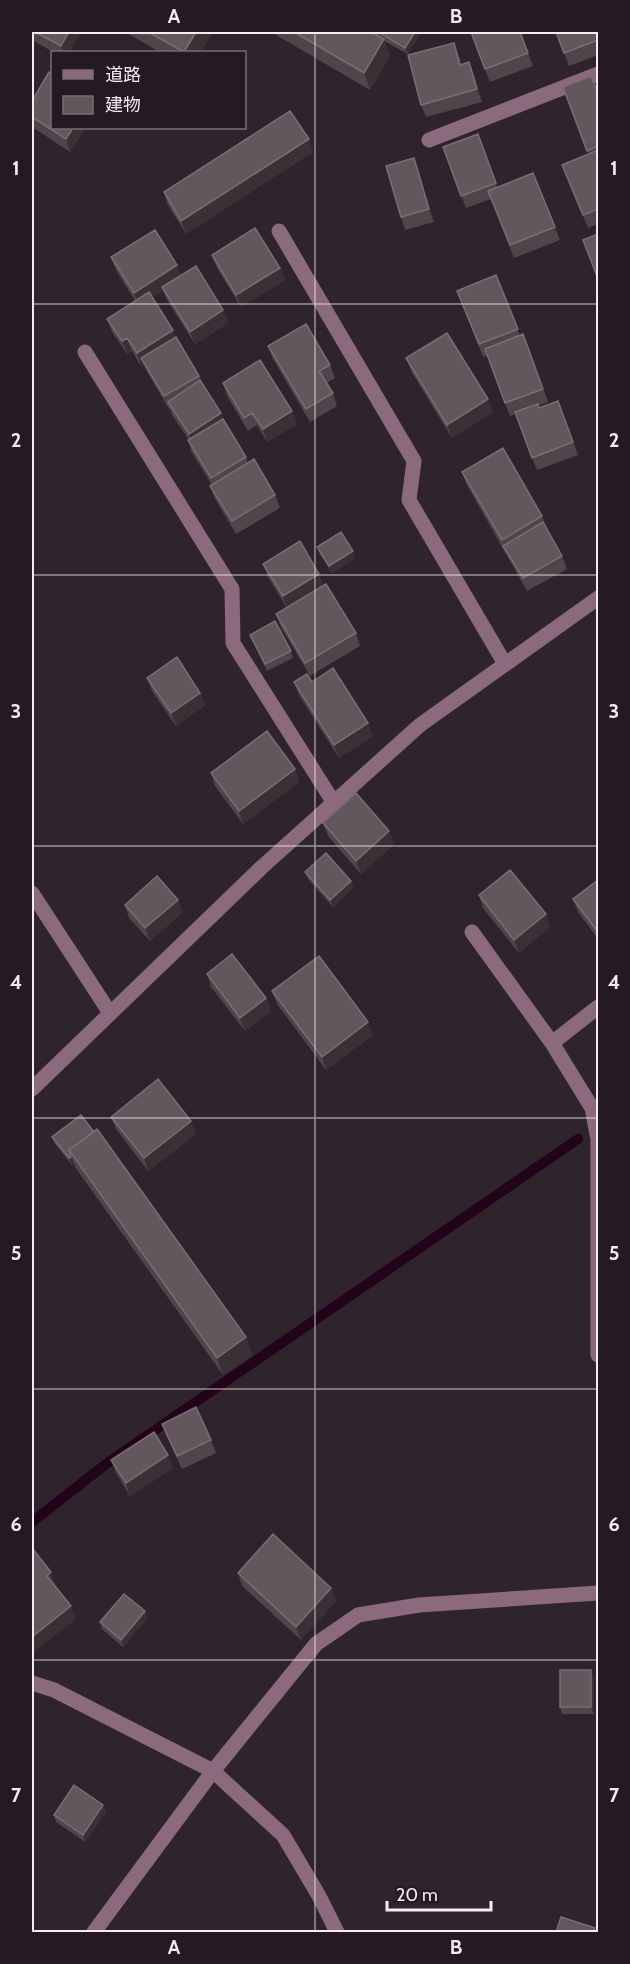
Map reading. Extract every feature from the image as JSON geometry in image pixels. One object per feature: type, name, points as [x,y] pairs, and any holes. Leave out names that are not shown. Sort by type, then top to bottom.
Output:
[{"type":"street","points":[[429,140],[598,74]]},
{"type":"street","points":[[279,231],[414,461],[410,500],[505,664]]},
{"type":"street","points":[[85,352],[232,589],[233,643],[334,802]]},
{"type":"street","points":[[32,1089],[262,867],[420,725],[598,598]]},
{"type":"street","points":[[32,893],[110,1013]]},
{"type":"street","points":[[472,932],[552,1043],[592,1108],[598,1139],[598,1355]]},
{"type":"street","points":[[552,1043],[598,1008]]},
{"type":"street","points":[[94,1932],[213,1771],[315,1644],[358,1615],[419,1605],[598,1593]]},
{"type":"street","points":[[32,1683],[54,1690],[213,1771],[284,1835],[337,1932]]},
{"type":"building","points":[[35,32],[69,32],[61,46]]},
{"type":"building","points":[[148,32],[196,32],[185,51]]},
{"type":"building","points":[[294,32],[371,32],[384,39],[364,73]]},
{"type":"building","points":[[378,32],[415,32],[405,48]]},
{"type":"building","points":[[471,32],[520,32],[528,53],[485,69]]},
{"type":"building","points":[[556,32],[598,32],[598,40],[564,53]]},
{"type":"building","points":[[454,43],[460,65],[469,62],[477,89],[421,105],[408,55]]},
{"type":"building","points":[[49,72],[51,74],[51,129],[72,129],[66,139],[32,117],[32,101]]},
{"type":"building","points":[[591,76],[598,94],[598,146],[587,151],[563,87]]},
{"type":"building","points":[[290,111],[309,139],[181,221],[164,192]]},
{"type":"building","points":[[478,134],[496,183],[461,196],[443,147]]},
{"type":"building","points":[[598,150],[598,209],[583,215],[562,165]]},
{"type":"building","points":[[414,158],[429,209],[401,217],[386,166]]},
{"type":"building","points":[[533,173],[555,227],[510,245],[488,191]]},
{"type":"building","points":[[255,228],[280,268],[236,295],[212,255]]},
{"type":"building","points":[[155,230],[177,265],[134,293],[111,257]]},
{"type":"building","points":[[598,234],[598,279],[583,240]]},
{"type":"building","points":[[196,266],[223,310],[190,332],[162,287]]},
{"type":"building","points":[[496,275],[518,329],[479,344],[457,291]]},
{"type":"building","points":[[149,292],[173,330],[137,353],[127,338],[122,341],[107,319]]},
{"type":"building","points":[[306,324],[330,365],[319,371],[333,393],[306,409],[268,346]]},
{"type":"building","points":[[447,333],[488,399],[447,425],[406,358]]},
{"type":"building","points":[[523,334],[543,389],[505,403],[485,349]]},
{"type":"building","points":[[176,337],[199,376],[164,396],[141,358]]},
{"type":"building","points":[[260,360],[292,411],[263,429],[252,413],[244,418],[223,383]]},
{"type":"building","points":[[200,380],[221,413],[189,434],[168,402]]},
{"type":"building","points":[[558,401],[573,442],[532,458],[515,412],[538,404],[539,408]]},
{"type":"building","points":[[223,419],[246,457],[211,478],[188,440]]},
{"type":"building","points":[[503,448],[542,516],[502,540],[462,472]]},
{"type":"building","points":[[254,459],[275,495],[232,521],[210,486]]},
{"type":"building","points":[[543,522],[562,556],[523,578],[503,546]]},
{"type":"building","points":[[341,532],[353,551],[329,566],[317,547]]},
{"type":"building","points":[[300,541],[319,574],[283,596],[263,564]]},
{"type":"building","points":[[326,584],[356,633],[305,663],[276,614]]},
{"type":"building","points":[[275,621],[291,651],[265,664],[250,635]]},
{"type":"building","points":[[177,657],[200,693],[171,713],[147,678]]},
{"type":"building","points":[[333,668],[368,723],[334,745],[294,682],[307,674],[312,682]]},
{"type":"building","points":[[267,731],[295,769],[239,811],[211,773]]},
{"type":"building","points":[[356,793],[389,831],[356,861],[323,823]]},
{"type":"building","points":[[326,853],[351,881],[330,900],[305,872]]},
{"type":"building","points":[[510,870],[546,914],[514,940],[479,895]]},
{"type":"building","points":[[157,876],[178,900],[145,928],[125,905]]},
{"type":"building","points":[[598,880],[598,930],[597,931],[573,899]]},
{"type":"building","points":[[232,954],[266,998],[240,1018],[207,974]]},
{"type":"building","points":[[319,956],[368,1022],[322,1057],[272,991]]},
{"type":"building","points":[[158,1079],[191,1121],[144,1158],[111,1117]]},
{"type":"building","points":[[81,1115],[94,1132],[69,1150],[71,1157],[69,1158],[52,1137]]},
{"type":"building","points":[[97,1129],[246,1337],[217,1358],[69,1150]]},
{"type":"building","points":[[196,1407],[211,1440],[177,1456],[162,1424]]},
{"type":"building","points":[[154,1432],[168,1455],[126,1483],[111,1460]]},
{"type":"building","points":[[273,1534],[331,1588],[296,1627],[238,1573]]},
{"type":"building","points":[[32,1548],[51,1572],[47,1576],[71,1606],[32,1637]]},
{"type":"building","points":[[124,1594],[145,1611],[121,1640],[100,1622]]},
{"type":"building","points":[[560,1670],[591,1670],[591,1707],[560,1707]]},
{"type":"building","points":[[74,1785],[103,1805],[83,1835],[54,1815]]},
{"type":"building","points":[[561,1917],[595,1928],[593,1932],[556,1932]]},
{"type":"waterway","points":[[32,1522],[110,1461],[578,1139]]}]
